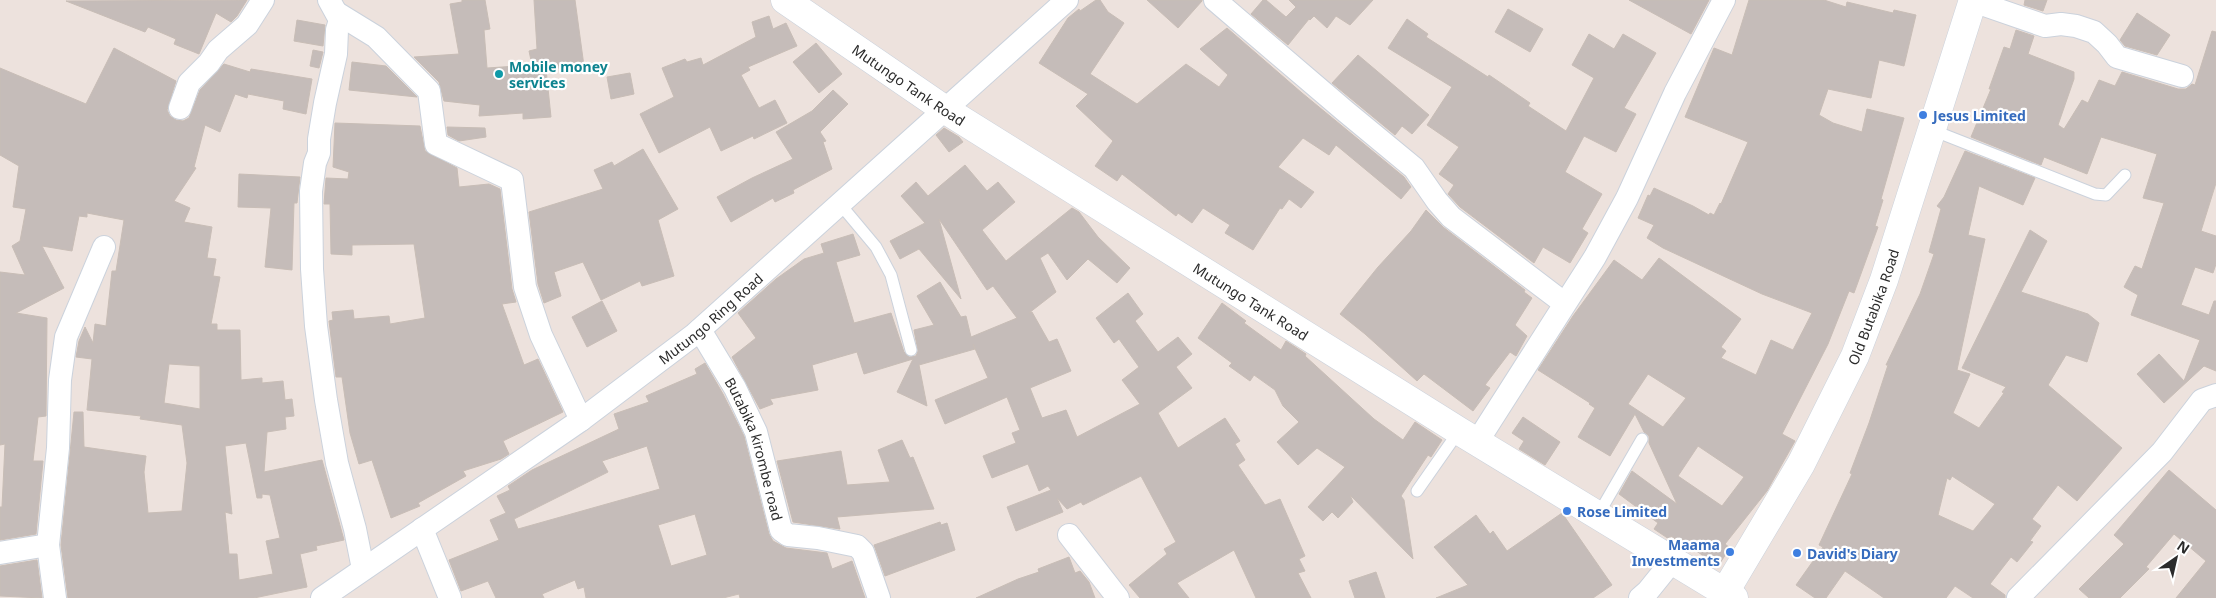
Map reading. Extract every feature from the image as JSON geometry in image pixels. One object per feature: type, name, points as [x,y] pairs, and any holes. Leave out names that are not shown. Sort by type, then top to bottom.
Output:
[{"type":"street","points":[[180,108],[189,84],[209,63],[218,50],[247,25],[263,0]]},
{"type":"street","name":"Mutungo Tank Road","points":[[785,0],[944,109],[1468,436],[1730,595]]},
{"type":"street","name":"Mutungo Ring Road","points":[[322,598],[581,420],[700,330],[1067,0]]},
{"type":"street","points":[[1215,0],[1307,80],[1414,168],[1437,201],[1451,217],[1564,303]]},
{"type":"street","points":[[1468,436],[1595,257],[1627,198],[1675,93],[1724,0]]},
{"type":"street","points":[[1973,1],[2046,26],[2061,24],[2076,26],[2094,32],[2117,57],[2182,76]]},
{"type":"street","name":"Old Butabika Road","points":[[1730,595],[1801,464],[1855,356],[1872,314],[1973,1]]},
{"type":"street","points":[[333,6],[376,37],[428,91],[436,144],[512,180],[525,287],[541,335],[581,420]]},
{"type":"street","points":[[333,6],[340,20],[337,30],[336,54],[311,190],[312,269],[316,326],[326,400],[337,463],[355,529],[363,569]]},
{"type":"street","points":[[55,598],[48,545],[58,448],[60,380],[66,337],[104,247]]},
{"type":"street","name":"Butabika kirombe road","points":[[700,330],[735,388],[756,432],[781,530],[788,536],[818,538],[857,546],[863,552],[879,598]]},
{"type":"street","points":[[2018,598],[2162,452],[2202,400],[2216,395]]},
{"type":"street","points":[[422,529],[450,598]]},
{"type":"street","points":[[1069,535],[1118,598]]},
{"type":"street","points":[[0,552],[48,545]]},
{"type":"street","points":[[1640,598],[1648,591],[1672,560]]},
{"type":"lane","points":[[1932,130],[2095,194],[2106,195],[2125,175]]},
{"type":"lane","points":[[840,204],[876,247],[891,275],[911,350]]},
{"type":"lane","points":[[1417,491],[1468,436]]},
{"type":"lane","points":[[1598,515],[1642,439]]},
{"type":"building","points":[[247,0],[231,22],[216,13],[199,54],[174,44],[176,39],[148,27],[145,32],[66,1]]},
{"type":"building","points":[[462,0],[485,0],[490,29],[484,30],[487,68],[532,65],[529,51],[537,49],[534,0],[575,0],[584,66],[546,69],[551,117],[523,119],[523,113],[479,116],[480,105],[444,101],[439,82],[414,57],[459,54],[450,4],[462,2]]},
{"type":"building","points":[[1096,0],[1100,0],[1108,12],[1124,23],[1090,74],[1137,104],[1186,64],[1219,87],[1228,75],[1200,49],[1227,28],[1404,177],[1411,187],[1401,199],[1336,145],[1329,155],[1303,138],[1278,167],[1314,192],[1301,208],[1289,199],[1282,209],[1280,208],[1253,250],[1225,233],[1230,225],[1203,208],[1192,223],[1178,213],[1176,216],[1122,174],[1117,181],[1095,166],[1113,141],[1076,106],[1088,94],[1039,63],[1068,18],[1079,9],[1080,11]]},
{"type":"building","points":[[1147,0],[1202,0],[1202,1],[1178,28]]},
{"type":"building","points":[[1263,0],[1266,0],[1286,17],[1296,7],[1289,0],[1373,0],[1350,25],[1336,16],[1327,28],[1314,16],[1309,19],[1288,45],[1251,14]]},
{"type":"building","points":[[1629,0],[1709,0],[1691,34]]},
{"type":"building","points":[[1749,0],[1824,0],[1846,7],[1847,2],[1893,13],[1894,10],[1916,15],[1904,66],[1879,60],[1871,98],[1828,89],[1819,115],[1833,123],[1862,132],[1867,109],[1904,118],[1881,199],[1883,200],[1875,226],[1878,227],[1854,293],[1849,291],[1828,344],[1782,434],[1795,441],[1767,491],[1725,544],[1730,548],[1718,566],[1682,541],[1681,543],[1671,536],[1669,539],[1654,529],[1658,523],[1619,494],[1632,471],[1677,504],[1649,443],[1649,436],[1644,432],[1635,414],[1610,456],[1578,437],[1595,408],[1538,370],[1573,316],[1614,260],[1642,280],[1659,258],[1741,319],[1721,347],[1726,351],[1721,358],[1756,375],[1771,340],[1793,350],[1812,313],[1762,294],[1663,248],[1647,238],[1654,225],[1638,218],[1648,195],[1650,196],[1654,188],[1709,215],[1710,213],[1714,215],[1721,204],[1748,142],[1685,117],[1714,48],[1732,55]],"holes":[[[1648,374],[1686,398],[1663,427],[1628,404]],[[1698,446],[1744,477],[1722,506],[1678,476]]]},
{"type":"building","points":[[2025,0],[2047,0],[2043,11],[2024,5]]},
{"type":"building","points":[[1508,9],[1543,29],[1530,52],[1495,32]]},
{"type":"building","points":[[2137,13],[2170,35],[2157,55],[2125,46],[2120,40]]},
{"type":"building","points":[[769,16],[773,29],[786,23],[797,46],[748,67],[750,70],[741,75],[759,108],[775,100],[787,123],[754,139],[753,136],[721,151],[710,127],[659,153],[640,114],[674,97],[662,68],[685,59],[687,62],[701,58],[703,65],[756,37],[752,22]]},
{"type":"building","points":[[1407,19],[1428,34],[1426,37],[1488,77],[1489,75],[1530,103],[1528,106],[1566,131],[1594,78],[1572,65],[1589,34],[1614,49],[1623,34],[1656,53],[1624,108],[1636,114],[1616,152],[1584,136],[1565,172],[1602,194],[1582,229],[1588,233],[1570,263],[1543,247],[1534,263],[1460,207],[1448,194],[1454,185],[1439,174],[1459,147],[1427,125],[1452,87],[1388,48]]},
{"type":"building","points":[[297,20],[325,25],[323,46],[294,41]]},
{"type":"building","points":[[2016,30],[2034,36],[2028,54],[2074,72],[2074,79],[2058,125],[2064,129],[2082,100],[2088,103],[2099,80],[2115,86],[2122,72],[2178,89],[2186,89],[2192,84],[2195,85],[2212,31],[2216,32],[2216,183],[2201,231],[2216,236],[2216,264],[2213,273],[2195,267],[2181,305],[2209,315],[2214,301],[2216,301],[2216,371],[2204,366],[2164,403],[2137,374],[2159,354],[2184,381],[2200,340],[2131,315],[2138,295],[2124,287],[2135,266],[2142,269],[2164,203],[2143,198],[2157,154],[2101,137],[2087,174],[2044,157],[2041,165],[1971,137],[1991,89],[1989,89],[2004,47],[2010,49]]},
{"type":"building","points":[[816,43],[842,74],[819,93],[793,62]]},
{"type":"building","points":[[114,48],[176,81],[167,110],[170,116],[176,120],[183,121],[189,118],[200,90],[224,64],[250,72],[251,69],[312,79],[306,114],[283,109],[284,101],[248,94],[247,98],[235,94],[220,132],[205,125],[194,167],[196,168],[174,201],[190,208],[184,222],[212,227],[207,258],[216,259],[213,276],[220,277],[211,324],[217,324],[217,330],[240,330],[241,380],[262,378],[262,383],[283,381],[285,400],[292,399],[294,416],[285,417],[286,429],[267,432],[264,472],[322,460],[344,540],[316,546],[317,550],[300,554],[307,587],[254,598],[68,598],[61,545],[74,412],[83,412],[84,447],[146,456],[144,472],[148,513],[182,511],[187,463],[182,425],[140,419],[141,416],[87,410],[92,359],[76,357],[79,341],[85,327],[93,343],[95,324],[106,326],[112,271],[116,271],[124,220],[87,213],[87,217],[79,216],[72,251],[42,246],[64,288],[16,313],[47,318],[46,416],[38,417],[33,461],[43,461],[36,534],[0,540],[0,507],[2,507],[5,444],[0,445],[0,272],[25,275],[12,246],[20,241],[26,209],[13,207],[19,166],[0,155],[0,68],[86,104]],"holes":[[[169,364],[200,366],[200,409],[164,403]],[[246,443],[257,498],[262,498],[262,494],[270,495],[280,538],[266,541],[273,574],[239,580],[237,554],[229,554],[225,512],[232,514],[225,446]]]},
{"type":"building","points":[[313,50],[323,52],[319,68],[310,66]]},
{"type":"building","points":[[1358,55],[1429,115],[1412,134],[1402,126],[1395,135],[1332,83]]},
{"type":"building","points":[[352,62],[386,66],[417,97],[349,90]]},
{"type":"building","points":[[630,73],[634,94],[611,99],[607,77]]},
{"type":"building","points":[[833,90],[848,104],[820,132],[826,141],[823,142],[832,169],[793,190],[794,193],[775,202],[773,198],[731,222],[717,197],[793,159],[776,132],[812,111]]},
{"type":"building","points":[[335,123],[420,126],[425,151],[457,168],[459,187],[489,184],[500,189],[512,289],[516,302],[502,304],[524,365],[538,359],[563,412],[503,441],[509,454],[501,459],[463,471],[466,476],[418,503],[420,506],[391,518],[372,460],[359,464],[350,433],[342,377],[336,377],[329,321],[333,320],[332,312],[353,310],[354,319],[389,316],[390,324],[425,318],[414,244],[352,245],[352,255],[331,254],[330,204],[324,204],[326,178],[348,179],[349,172],[333,167]]},
{"type":"building","points":[[447,127],[485,128],[486,137],[459,141],[448,135]]},
{"type":"building","points":[[944,128],[959,137],[963,142],[949,152],[936,135]]},
{"type":"building","points":[[643,149],[678,209],[658,220],[674,276],[642,286],[640,281],[601,300],[583,262],[554,272],[561,296],[544,303],[538,284],[529,212],[603,189],[594,170],[612,162],[614,166]]},
{"type":"building","points":[[1965,151],[2035,178],[2023,205],[1979,186],[1968,235],[1985,239],[1957,370],[1970,374],[1953,413],[1979,428],[2004,393],[2002,392],[2006,387],[1962,368],[2030,230],[2047,241],[2021,292],[2088,314],[2099,323],[2087,362],[2066,355],[2048,385],[2122,448],[2077,501],[2058,485],[2032,519],[2041,526],[2030,541],[2033,542],[2017,562],[2011,557],[1990,584],[2005,595],[2005,598],[1973,598],[1955,586],[1946,598],[1884,598],[1845,571],[1826,598],[1815,598],[1796,585],[1823,547],[1819,545],[1852,474],[1850,473],[1869,423],[1888,365],[1886,365],[1920,294],[1934,254],[1929,252],[1941,209],[1937,206],[1944,197]],"holes":[[[1952,476],[1995,504],[1973,531],[1938,515],[1947,478],[1950,480]]]},
{"type":"building","points":[[965,165],[987,191],[998,182],[1015,202],[982,230],[1006,261],[1072,208],[1079,212],[1098,237],[1130,268],[1117,283],[1088,259],[1067,280],[1048,253],[1040,258],[1056,292],[1029,313],[1032,312],[1049,342],[1057,339],[1071,371],[1030,388],[1042,418],[1066,410],[1077,437],[1140,404],[1122,380],[1139,367],[1119,339],[1114,343],[1096,318],[1128,293],[1143,314],[1135,321],[1158,352],[1178,337],[1192,354],[1176,367],[1192,388],[1158,413],[1178,448],[1225,418],[1240,441],[1235,444],[1245,460],[1238,465],[1265,505],[1280,499],[1305,556],[1299,559],[1305,571],[1298,573],[1311,598],[1256,598],[1234,550],[1177,583],[1189,598],[1140,598],[1129,585],[1167,554],[1164,549],[1176,542],[1141,476],[1083,505],[1081,502],[1067,509],[1057,498],[1063,512],[1016,531],[1007,507],[1051,490],[1048,486],[1039,491],[1028,464],[992,478],[983,456],[1016,443],[1012,433],[1020,430],[1007,397],[945,424],[935,400],[988,378],[973,344],[975,349],[919,365],[927,406],[897,392],[913,359],[864,374],[857,352],[812,365],[818,390],[770,399],[773,404],[760,409],[732,357],[756,338],[738,313],[776,279],[804,259],[824,253],[821,244],[853,234],[860,255],[836,262],[854,323],[891,313],[904,352],[909,357],[916,356],[918,351],[914,330],[934,325],[917,296],[940,282],[961,317],[966,316],[971,337],[1017,318],[993,286],[987,290],[939,219],[961,299],[919,249],[900,259],[890,241],[925,223],[901,196],[916,182],[928,196]]},
{"type":"building","points":[[239,174],[300,177],[297,203],[294,203],[292,270],[265,267],[271,208],[238,207]]},
{"type":"building","points":[[1426,210],[1443,227],[1525,290],[1524,292],[1532,298],[1515,325],[1527,336],[1516,356],[1510,352],[1485,385],[1490,388],[1473,411],[1424,374],[1417,381],[1340,314],[1378,267],[1411,231]]},
{"type":"building","points":[[602,301],[617,331],[587,347],[572,317]]},
{"type":"building","points":[[1222,303],[1246,321],[1244,323],[1281,350],[1286,341],[1306,354],[1305,356],[1374,419],[1403,440],[1415,422],[1442,440],[1431,457],[1428,455],[1401,496],[1404,500],[1413,559],[1350,495],[1353,502],[1338,518],[1332,512],[1323,521],[1308,507],[1345,467],[1317,448],[1298,465],[1277,442],[1299,422],[1283,406],[1275,390],[1254,375],[1250,381],[1229,366],[1232,363],[1198,338]]},
{"type":"building","points":[[705,363],[744,436],[769,534],[773,541],[786,548],[827,553],[832,569],[852,561],[865,598],[740,598],[739,594],[723,598],[586,598],[584,587],[578,589],[575,580],[542,594],[544,598],[496,598],[488,581],[461,591],[449,560],[499,540],[490,520],[506,513],[497,496],[510,490],[508,486],[532,470],[619,429],[614,414],[649,402],[646,396],[697,374],[695,369]],"holes":[[[647,446],[660,489],[518,529],[514,519],[608,472],[602,461]],[[695,514],[707,555],[671,566],[658,525]]]},
{"type":"building","points":[[1523,417],[1560,442],[1545,465],[1519,449],[1524,441],[1512,433]]},
{"type":"building","points":[[902,440],[910,458],[913,457],[934,509],[837,517],[840,529],[793,522],[777,461],[841,451],[847,485],[890,482],[878,450]]},
{"type":"building","points":[[2169,470],[2216,510],[2216,598],[2176,598],[2206,561],[2174,534],[2146,567],[2149,569],[2120,598],[2089,598],[2079,589],[2124,544],[2114,535]]},
{"type":"building","points":[[1562,513],[1612,585],[1593,598],[1436,598],[1468,585],[1434,547],[1476,515],[1490,534],[1493,531],[1507,551]]},
{"type":"building","points":[[940,522],[941,525],[947,523],[955,550],[885,576],[874,545]]},
{"type":"building","points":[[1069,557],[1075,573],[1080,571],[1089,582],[1095,598],[976,598],[1018,579],[1039,572],[1038,569]]},
{"type":"building","points":[[37,560],[42,598],[0,596],[0,566]]},
{"type":"building","points":[[1376,572],[1385,598],[1355,598],[1349,581]]},
{"type":"place","name":"Mobile money services","points":[[499,74]]},
{"type":"place","name":"Jesus Limited","points":[[1923,115]]},
{"type":"place","name":"Rose Limited","points":[[1567,511]]},
{"type":"place","name":"Maama Investments","points":[[1730,552]]},
{"type":"place","name":"David's Diary","points":[[1797,553]]}]
